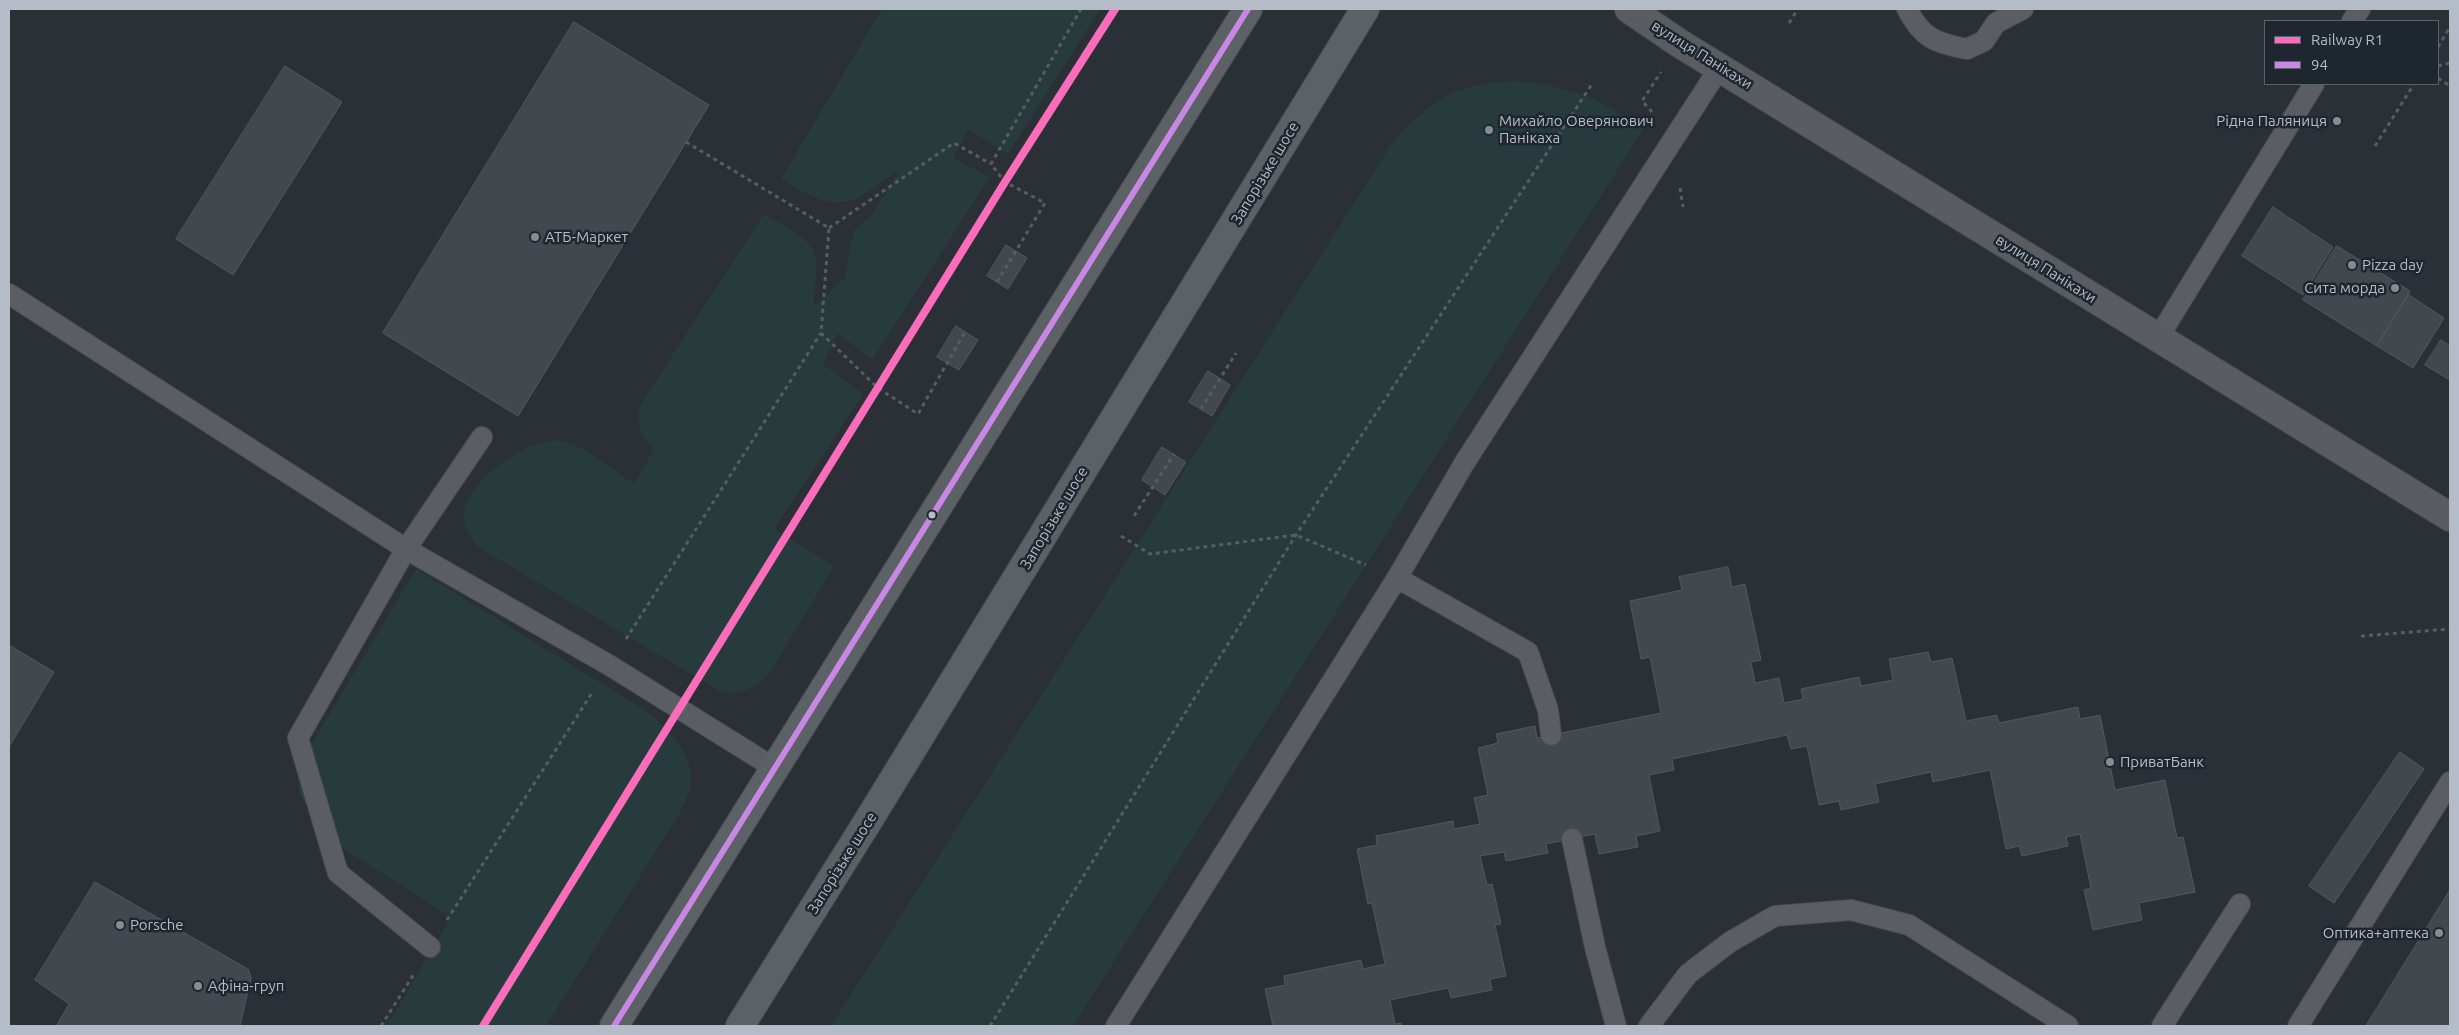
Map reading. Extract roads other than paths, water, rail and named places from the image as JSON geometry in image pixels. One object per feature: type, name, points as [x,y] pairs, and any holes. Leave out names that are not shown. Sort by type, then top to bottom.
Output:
[{"type":"main road","points":[[614,1026],[1248,9]]},
{"type":"main road","name":"Запорізьке шосе","points":[[740,1026],[889,788],[1365,9]]},
{"type":"main road","name":"вулиця Панікахи","points":[[1637,12],[1720,67],[2450,517]]},
{"type":"lane","points":[[1907,9],[1917,27],[1931,38],[1967,49],[1984,41],[1996,23],[2023,9]]},
{"type":"lane","points":[[2353,20],[2360,9]]},
{"type":"lane","points":[[1116,1026],[1397,578],[1465,462],[1720,67]]},
{"type":"lane","points":[[2158,338],[2313,85]]},
{"type":"lane","points":[[9,294],[406,549],[609,665],[776,768]]},
{"type":"lane","points":[[430,947],[338,873],[298,738],[406,549],[482,438]]},
{"type":"lane","points":[[1397,578],[1528,652],[1548,710],[1551,735]]},
{"type":"lane","points":[[2298,1026],[2450,782]]},
{"type":"lane","points":[[1572,839],[1595,947],[1616,1026]]},
{"type":"lane","points":[[2162,1026],[2240,904]]},
{"type":"lane","points":[[1649,1026],[1688,974],[1730,942],[1775,916],[1851,910],[1909,925],[2068,1026]]},
{"type":"rail line","name":"R1","points":[[483,1026],[1005,182],[1115,9]]},
{"type":"place","name":"Рідна Паляниця","points":[[2337,121]]},
{"type":"place","name":"Михайло Оверянович Панікаха","points":[[1489,130]]},
{"type":"place","name":"АТБ-Маркет","points":[[535,237]]},
{"type":"place","name":"Pizza day","points":[[2352,265]]},
{"type":"place","name":"Сита морда","points":[[2395,288]]},
{"type":"place","name":"ПриватБанк","points":[[2110,762]]},
{"type":"place","name":"Porsche","points":[[120,925]]},
{"type":"place","name":"Оптика+аптека","points":[[2439,933]]},
{"type":"place","name":"Афіна-груп","points":[[198,986]]}]
